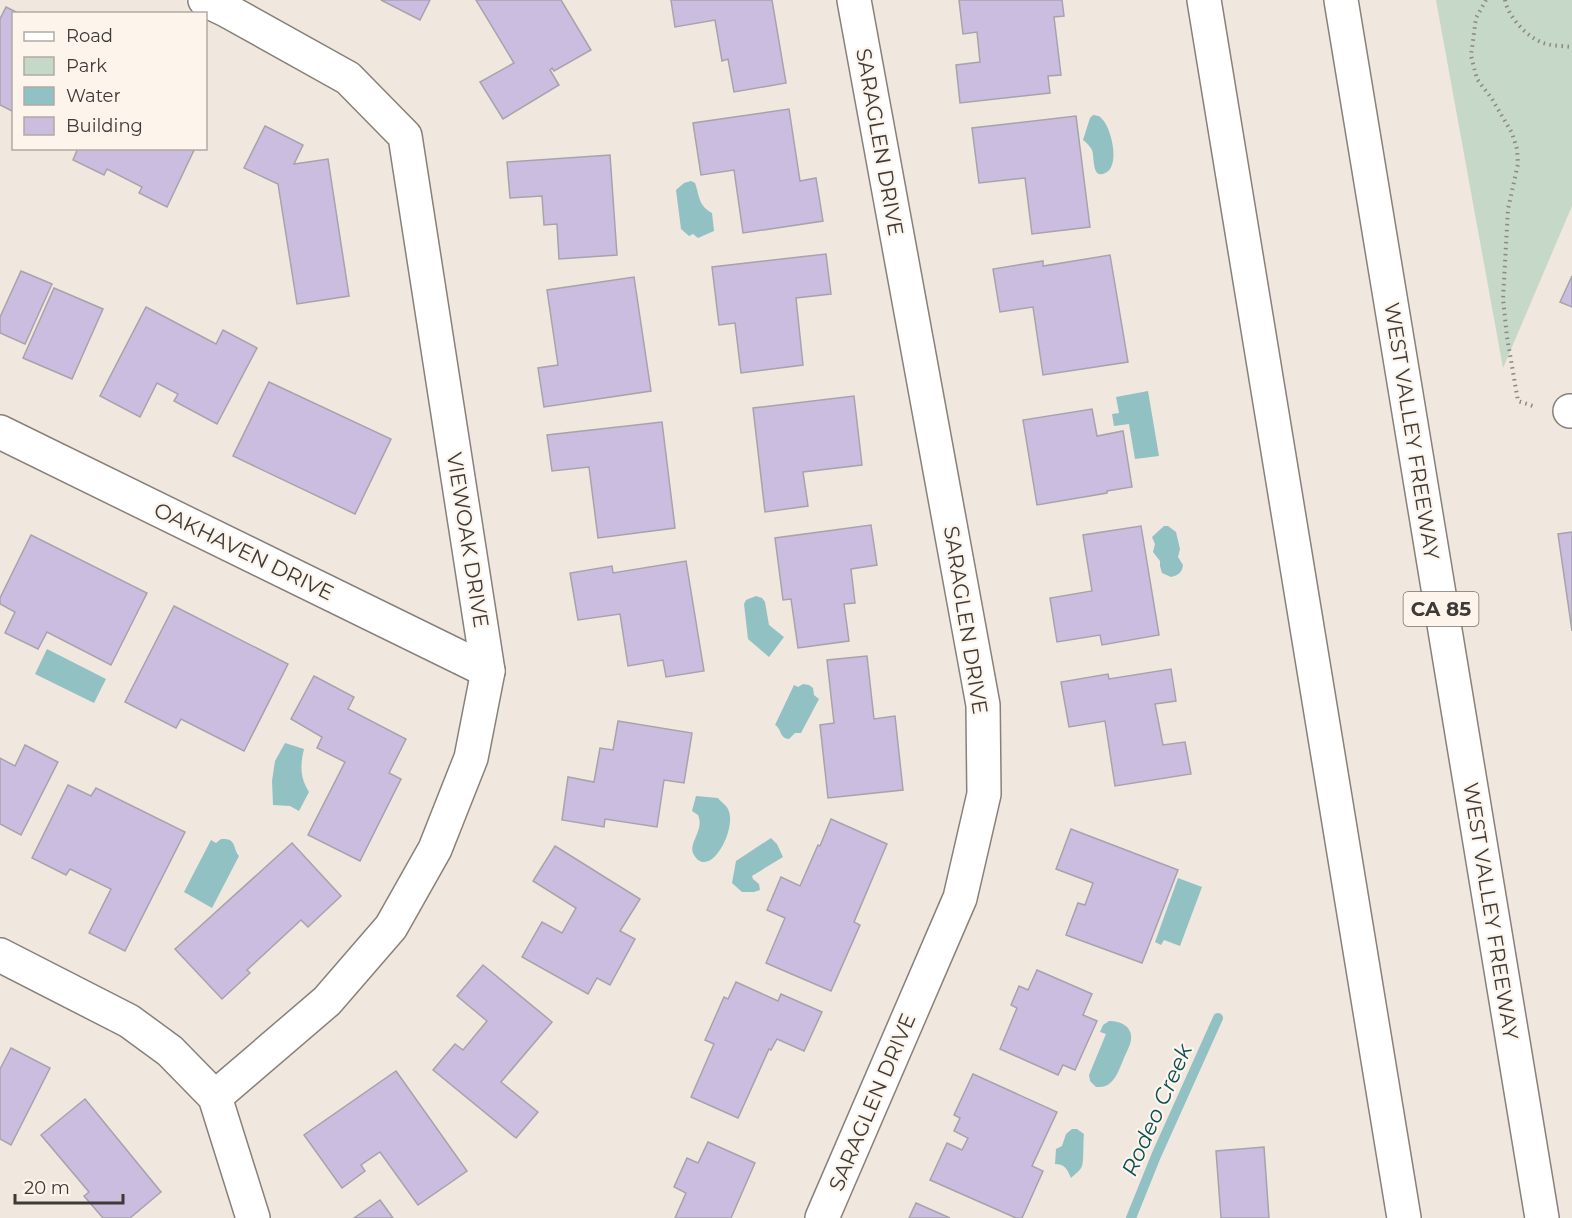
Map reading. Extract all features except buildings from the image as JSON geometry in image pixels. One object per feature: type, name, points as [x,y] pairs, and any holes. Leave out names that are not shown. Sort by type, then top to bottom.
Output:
[{"type":"main road","name":"VIEWOAK DRIVE","points":[[205,0],[348,78],[405,136],[488,671],[471,758],[435,849],[391,927],[327,1001],[215,1097]]},
{"type":"main road","name":"SARAGLEN DRIVE","points":[[822,1218],[960,898],[984,794],[983,705],[854,0]]},
{"type":"main road","points":[[1204,0],[1404,1218]]},
{"type":"main road","name":"WEST VALLEY FREEWAY","points":[[1341,0],[1542,1218]]},
{"type":"main road","name":"OAKHAVEN DRIVE","points":[[0,432],[488,671]]},
{"type":"main road","points":[[0,955],[129,1021],[171,1051],[215,1097],[253,1218]]},
{"type":"path","points":[[1486,0],[1476,18],[1471,56],[1477,79],[1512,133],[1517,149],[1518,164],[1508,209],[1503,299],[1518,401],[1534,406],[1571,411]]},
{"type":"path","points":[[1505,0],[1515,21],[1526,32],[1542,43],[1572,47]]},
{"type":"green space","points":[[1436,0],[1572,0],[1572,206],[1503,368]]},
{"type":"water","points":[[1093,115],[1099,116],[1105,123],[1113,145],[1111,168],[1102,174],[1096,171],[1092,150],[1083,140]]},
{"type":"water","points":[[691,181],[695,183],[702,204],[712,213],[714,231],[698,238],[693,234],[689,236],[681,229],[676,190],[684,183]]},
{"type":"water","points":[[1148,391],[1159,456],[1135,459],[1129,424],[1114,426],[1112,414],[1119,413],[1116,397]]},
{"type":"water","points":[[1164,526],[1176,532],[1180,549],[1178,557],[1183,565],[1179,573],[1171,577],[1162,573],[1160,561],[1153,552],[1155,544],[1152,537]]},
{"type":"water","points":[[756,596],[765,602],[769,625],[784,637],[769,657],[748,639],[744,604],[746,600]]},
{"type":"water","points":[[47,649],[106,679],[94,703],[35,674]]},
{"type":"water","points":[[803,684],[813,688],[814,695],[819,699],[801,733],[795,733],[789,739],[782,735],[775,725],[794,685],[798,687]]},
{"type":"water","points":[[285,743],[304,749],[302,771],[309,792],[299,811],[290,806],[273,805],[272,781],[275,761]]},
{"type":"water","points":[[696,796],[718,798],[728,809],[730,817],[726,839],[721,849],[707,861],[700,861],[692,850],[700,821],[698,815],[692,811]]},
{"type":"water","points":[[771,838],[777,844],[783,857],[752,876],[759,884],[760,890],[742,892],[732,883],[736,861]]},
{"type":"water","points":[[221,839],[230,840],[239,856],[212,908],[184,892],[211,840],[216,843]]},
{"type":"water","points":[[1178,878],[1202,887],[1180,946],[1164,940],[1161,945],[1155,942]]},
{"type":"water","points":[[1109,1021],[1125,1025],[1130,1031],[1131,1040],[1114,1079],[1106,1086],[1096,1087],[1090,1081],[1089,1075],[1106,1034],[1100,1032],[1103,1025]]},
{"type":"water","points":[[1072,1129],[1077,1129],[1084,1134],[1082,1166],[1071,1178],[1065,1168],[1055,1164],[1056,1149],[1062,1146],[1066,1134]]},
{"type":"waterway","name":"Rodeo Creek","points":[[1131,1218],[1156,1156],[1218,1018]]}]
